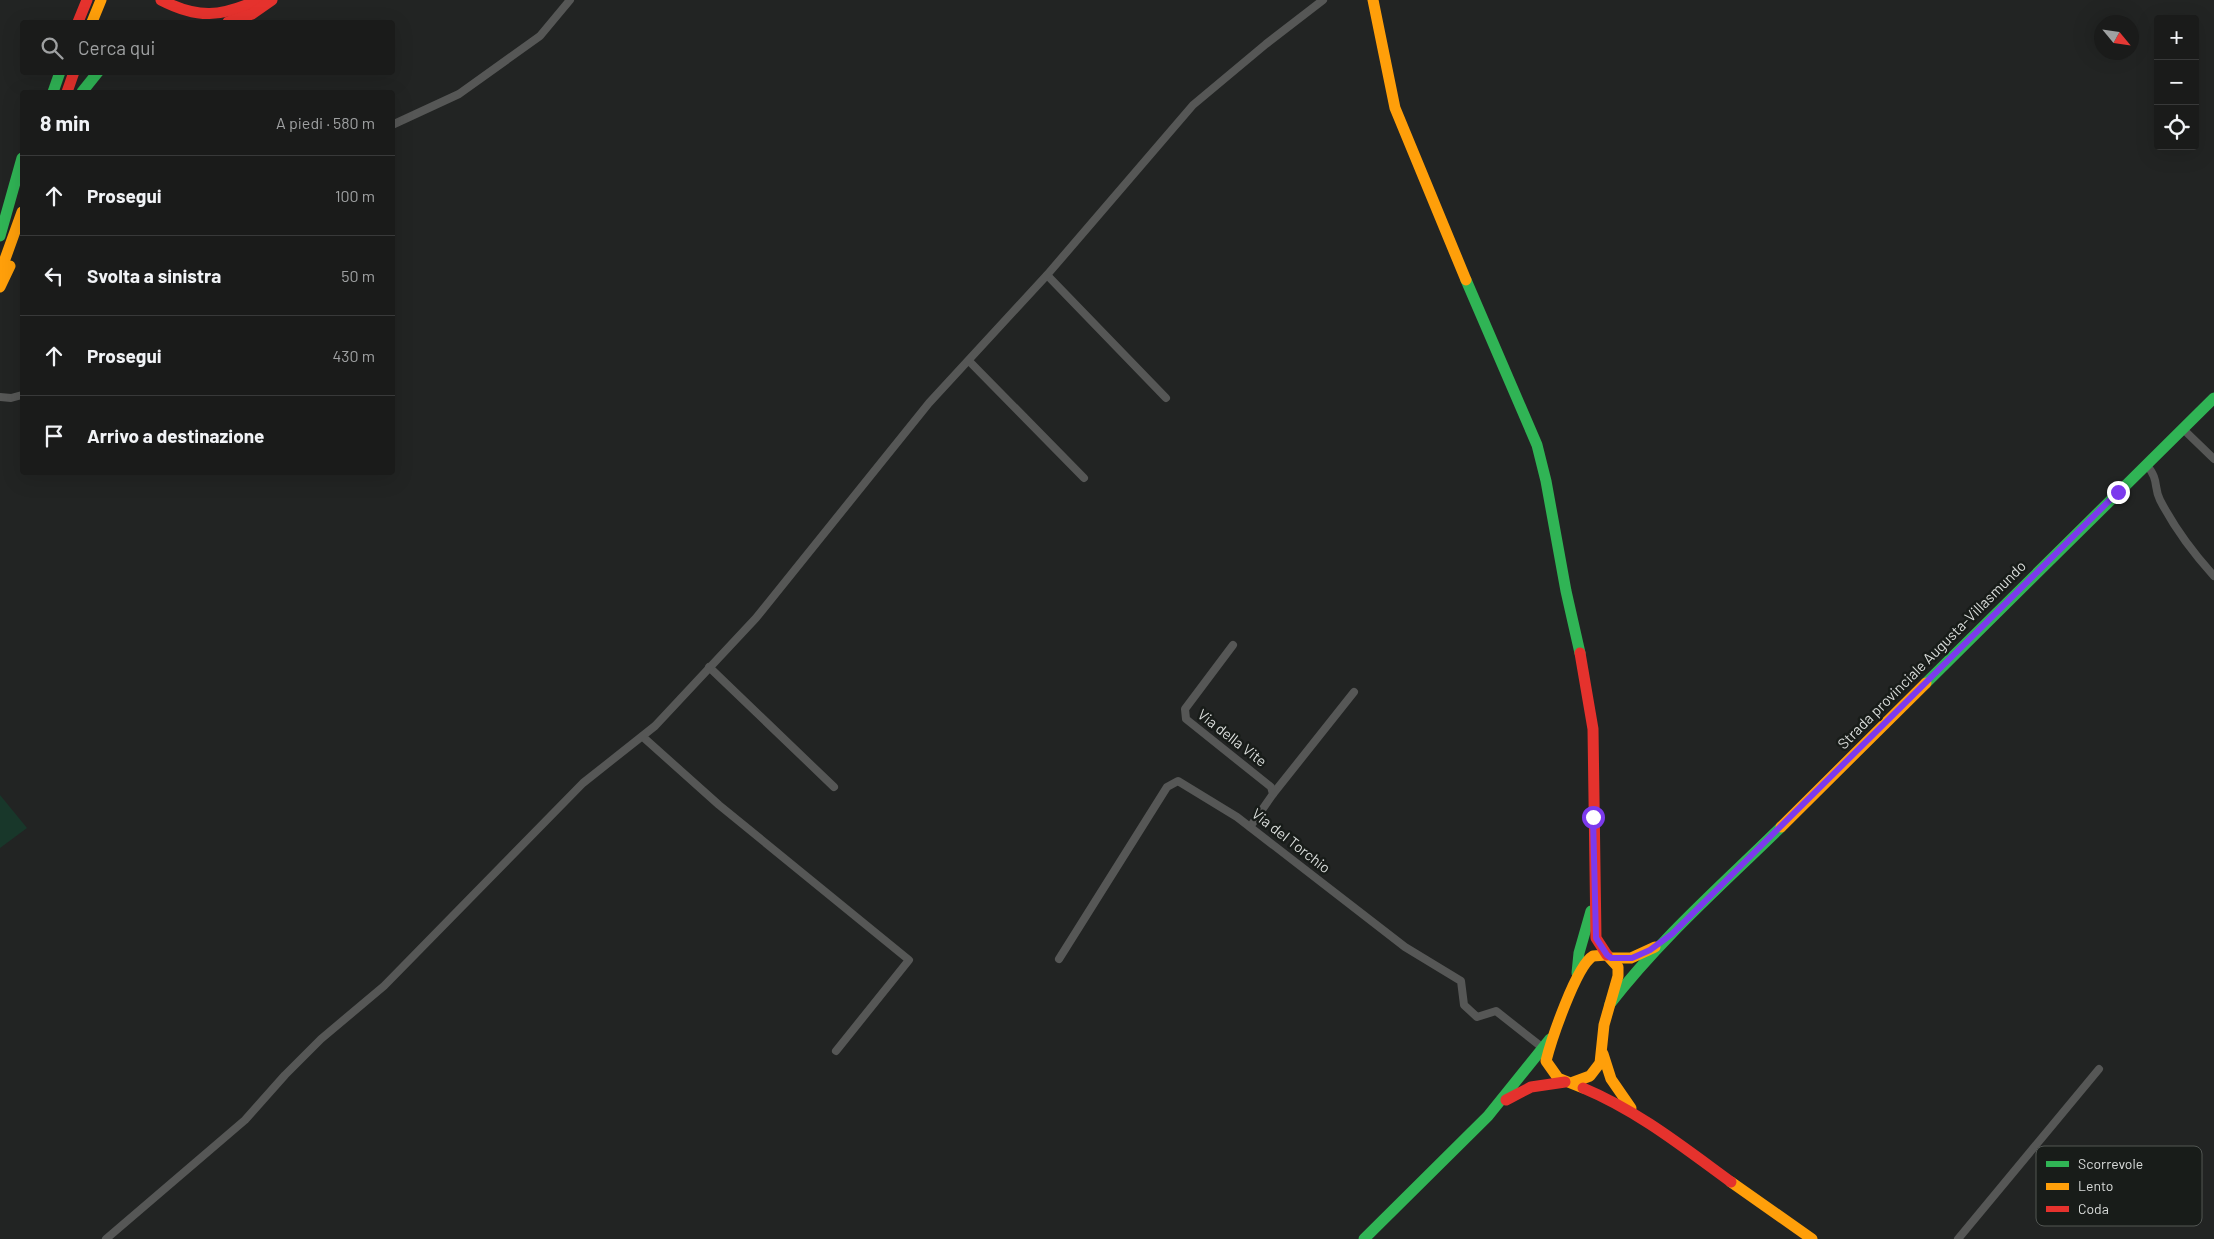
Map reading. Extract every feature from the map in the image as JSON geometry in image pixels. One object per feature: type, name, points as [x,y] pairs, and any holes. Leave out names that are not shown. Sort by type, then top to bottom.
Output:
[{"type":"main road","points":[[72,20],[78,0]]},
{"type":"main road","points":[[79,20],[87,0]]},
{"type":"main road","points":[[93,20],[101,0]]},
{"type":"main road","points":[[161,0],[185,12],[210,16],[234,12],[258,0]]},
{"type":"main road","points":[[238,20],[265,6],[272,0]]},
{"type":"main road","points":[[1373,0],[1395,108],[1422,177],[1537,445],[1544,468],[1565,589],[1591,702],[1596,938],[1618,966],[1619,975],[1602,1036],[1603,1054],[1611,1079],[1635,1113]]},
{"type":"main road","points":[[47,90],[52,75]]},
{"type":"main road","points":[[54,90],[59,75]]},
{"type":"main road","points":[[68,90],[73,75]]},
{"type":"main road","points":[[84,90],[96,75]]},
{"type":"main road","points":[[0,236],[20,165]]},
{"type":"main road","points":[[0,240],[20,184]]},
{"type":"main road","points":[[0,273],[20,218]]},
{"type":"main road","points":[[0,287],[20,239]]},
{"type":"main road","name":"Strada provinciale Augusta-Villasmundo","points":[[1672,934],[2214,398]]},
{"type":"main road","points":[[1576,983],[1580,953],[1595,897]]},
{"type":"main road","points":[[1672,934],[1640,955],[1609,956],[1597,954],[1587,960],[1554,1034],[1546,1061],[1553,1073],[1568,1083],[1614,1101],[1635,1113],[1812,1239]]},
{"type":"main road","points":[[1610,1004],[1627,982],[1672,934]]},
{"type":"main road","points":[[1488,1116],[1554,1034]]},
{"type":"main road","points":[[1364,1239],[1488,1116],[1512,1096],[1523,1090],[1568,1083],[1590,1077],[1600,1064],[1603,1054]]},
{"type":"street","points":[[395,124],[459,94],[540,36],[570,0]]},
{"type":"street","points":[[106,1239],[245,1120],[285,1075],[321,1039],[384,986],[583,783],[610,760],[643,737],[756,618],[929,403],[1046,275],[1193,105],[1266,44],[1323,0]]},
{"type":"street","points":[[1046,275],[1166,398]]},
{"type":"street","points":[[969,361],[1084,478]]},
{"type":"street","points":[[0,397],[11,398],[20,396]]},
{"type":"street","points":[[2183,429],[2214,459]]},
{"type":"street","points":[[2146,464],[2156,480],[2160,501],[2196,555],[2214,576]]},
{"type":"street","name":"Via della Vite","points":[[1233,645],[1185,709],[1184,715],[1186,719],[1272,787],[1273,794]]},
{"type":"street","points":[[709,667],[834,787]]},
{"type":"street","points":[[1250,827],[1273,794],[1354,692]]},
{"type":"street","points":[[643,737],[719,805],[909,960],[836,1051]]},
{"type":"street","name":"Via del Torchio","points":[[1059,959],[1167,787],[1178,781],[1250,827],[1405,947],[1434,966],[1454,975],[1461,981],[1464,987],[1464,1005],[1477,1017],[1496,1012],[1543,1048]]},
{"type":"street","points":[[1958,1239],[2099,1069]]},
{"type":"green space","points":[[0,795],[27,828],[0,848]]},
{"type":"traffic: fast","points":[[54,90],[59,75]]},
{"type":"traffic: fast","points":[[84,90],[96,75]]},
{"type":"traffic: fast","points":[[0,236],[20,165]]},
{"type":"traffic: fast","points":[[1466,280],[1537,445],[1546,481],[1566,591],[1580,653]]},
{"type":"traffic: fast","points":[[1926,683],[2214,398]]},
{"type":"traffic: fast","points":[[1610,1004],[1671,934],[1781,827]]},
{"type":"traffic: fast","points":[[1577,973],[1579,953],[1591,911]]},
{"type":"traffic: fast","points":[[1364,1239],[1488,1116],[1550,1039]]},
{"type":"traffic: slow","points":[[93,20],[101,0]]},
{"type":"traffic: slow","points":[[1373,0],[1395,108],[1466,280]]},
{"type":"traffic: slow","points":[[0,273],[20,218]]},
{"type":"traffic: slow","points":[[0,287],[10,266]]},
{"type":"traffic: slow","points":[[1781,827],[1926,683]]},
{"type":"traffic: slow","points":[[1611,958],[1631,958],[1655,947]]},
{"type":"traffic: slow","points":[[1571,1083],[1590,1076],[1600,1063],[1604,1025],[1618,976],[1618,967],[1607,955],[1593,956],[1579,974],[1565,1005],[1546,1061],[1558,1078],[1583,1088]]},
{"type":"traffic: slow","points":[[1603,1054],[1611,1079],[1631,1108]]},
{"type":"traffic: slow","points":[[1731,1182],[1812,1239]]},
{"type":"traffic: jam","points":[[79,20],[87,0]]},
{"type":"traffic: jam","points":[[161,0],[198,13],[232,10],[258,0]]},
{"type":"traffic: jam","points":[[234,20],[252,14],[272,0]]},
{"type":"traffic: jam","points":[[68,90],[73,75]]},
{"type":"traffic: jam","points":[[1580,653],[1593,729],[1596,938],[1607,955]]},
{"type":"traffic: jam","points":[[1506,1100],[1531,1087],[1565,1082]]},
{"type":"traffic: jam","points":[[1583,1088],[1623,1107],[1678,1143],[1731,1182]]},
{"type":"route","points":[[1593,817],[1596,938],[1611,958],[1632,958],[1650,950],[1672,934],[2118,492]]}]
